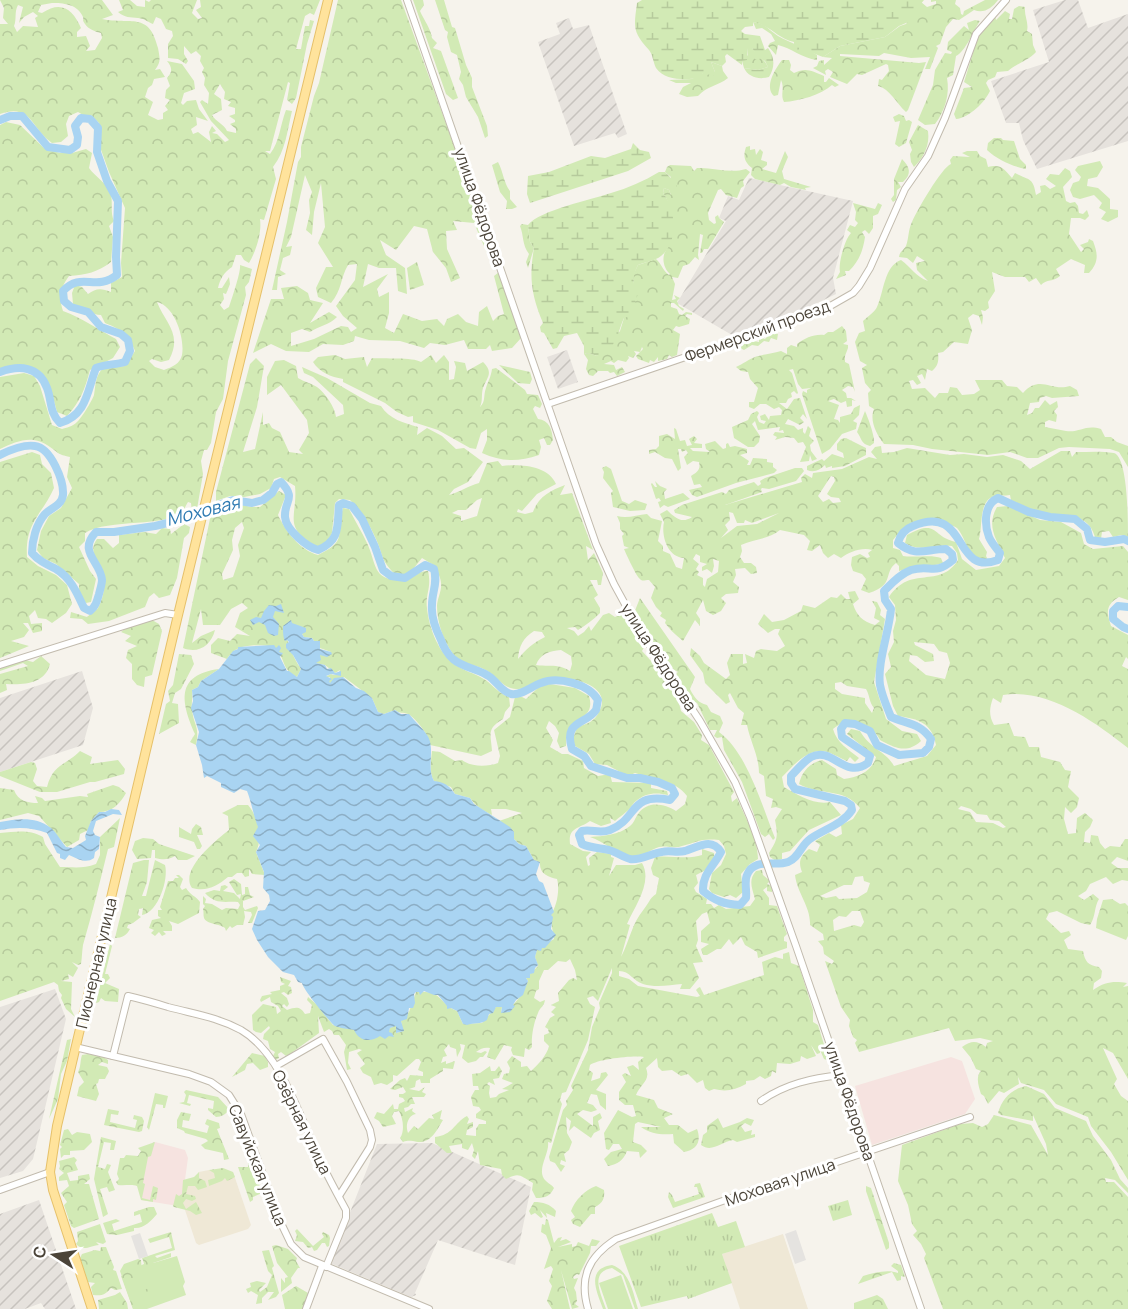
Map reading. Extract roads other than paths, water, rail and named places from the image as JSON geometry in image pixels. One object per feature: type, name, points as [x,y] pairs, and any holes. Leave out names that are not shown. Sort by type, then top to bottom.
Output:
[{"type":"main road","name":"Пионерная улица","points":[[92,1309],[60,1215],[50,1172],[57,1126],[208,490],[328,0]]},
{"type":"street","name":"улица Фёдорова","points":[[407,0],[596,544],[610,577],[637,626],[729,769],[750,817],[921,1309]]},
{"type":"street","name":"Фермерский проезд","points":[[548,404],[788,322],[832,304],[860,286],[905,189],[928,156],[945,118],[976,34],[1006,0]]},
{"type":"street","points":[[0,665],[165,613],[178,615]]},
{"type":"street","name":"Озёрная улица","points":[[113,1056],[128,996],[197,1012],[225,1022],[252,1038],[276,1066],[315,1151],[346,1210],[346,1218],[306,1309]]},
{"type":"street","points":[[276,1066],[322,1039],[347,1082],[372,1140],[339,1196]]},
{"type":"street","name":"Савуйская улица","points":[[75,1047],[189,1074],[211,1082],[229,1095],[241,1114],[286,1234],[298,1252],[324,1267],[429,1309]]},
{"type":"street","points":[[761,1101],[788,1086],[814,1078],[841,1075]]},
{"type":"street","name":"Моховая улица","points":[[588,1309],[584,1295],[584,1279],[596,1256],[606,1246],[626,1235],[970,1117]]},
{"type":"street","points":[[0,1190],[50,1172]]},
{"type":"water","points":[[281,604],[284,613],[275,611],[273,617],[279,624],[278,635],[268,633],[265,625],[259,622],[253,625],[250,620],[256,617],[261,618],[269,605]]},
{"type":"water","points":[[291,620],[292,623],[306,628],[306,632],[302,634],[304,637],[320,641],[320,649],[331,652],[332,654],[327,657],[320,655],[321,660],[316,663],[325,665],[327,669],[331,668],[335,673],[341,671],[341,676],[331,674],[326,676],[332,679],[330,683],[334,678],[343,677],[372,698],[378,712],[384,714],[395,710],[401,714],[409,714],[430,740],[431,770],[434,781],[446,784],[455,794],[470,798],[474,804],[510,827],[514,832],[514,839],[526,846],[534,860],[540,862],[536,874],[539,881],[543,883],[554,912],[551,915],[553,917],[551,929],[556,935],[545,948],[541,951],[537,950],[535,957],[538,965],[534,973],[530,974],[530,978],[526,978],[528,981],[523,995],[516,1000],[510,1012],[501,1013],[502,1007],[496,1007],[487,1020],[467,1025],[463,1024],[457,1011],[447,1009],[438,995],[424,991],[420,995],[416,992],[413,1008],[409,1008],[407,1019],[401,1021],[404,1031],[396,1033],[396,1026],[390,1028],[389,1032],[394,1037],[389,1036],[385,1039],[380,1036],[372,1040],[365,1040],[359,1037],[354,1030],[335,1026],[312,999],[302,983],[298,982],[294,975],[283,972],[268,957],[257,940],[252,929],[258,911],[265,910],[270,901],[269,895],[263,888],[264,872],[256,852],[260,845],[253,836],[258,827],[247,791],[240,789],[234,793],[221,787],[221,783],[207,776],[204,778],[196,745],[199,732],[191,708],[192,690],[219,669],[238,647],[274,645],[276,648],[279,645],[281,648],[279,652],[283,653],[280,657],[287,671],[297,677],[301,669],[286,648],[289,642],[285,641],[283,634],[283,626]]},
{"type":"water","points":[[119,810],[122,815],[113,814],[96,821],[93,831],[100,837],[99,849],[95,852],[94,858],[88,861],[69,855],[65,860],[60,858],[60,854],[57,853],[47,833],[24,828],[0,830],[0,822],[33,820],[51,828],[66,847],[73,848],[86,840],[85,836],[91,821],[99,812]]},
{"type":"waterway","name":"Моховая","points":[[0,120],[10,116],[22,116],[48,147],[70,150],[77,145],[78,137],[75,126],[81,118],[90,119],[98,128],[97,152],[107,181],[118,201],[117,275],[102,282],[76,282],[63,291],[64,301],[71,307],[88,312],[101,327],[121,334],[128,340],[130,351],[125,362],[96,368],[81,408],[76,414],[60,423],[52,411],[47,388],[39,375],[34,371],[21,368],[0,372]]},
{"type":"waterway","name":"Моховая","points":[[0,455],[13,449],[35,446],[41,448],[51,459],[61,482],[63,495],[58,504],[45,514],[39,523],[32,553],[66,577],[84,608],[90,611],[96,603],[102,582],[101,574],[89,551],[91,539],[96,532],[114,532],[155,526],[209,512],[215,506],[233,500],[252,503],[263,500],[281,482],[289,496],[285,511],[286,522],[303,542],[318,550],[331,542],[334,537],[338,526],[339,505],[343,503],[352,506],[362,519],[383,570],[391,576],[405,578],[425,565],[434,569],[433,618],[443,645],[453,659],[486,674],[511,694],[556,680],[572,683],[588,690],[598,700],[596,710],[573,728],[570,740],[572,749],[584,756],[591,766],[627,778],[640,778],[672,788],[675,794],[670,800],[657,799],[640,803],[625,820],[610,830],[582,831],[579,835],[582,844],[634,859],[665,851],[682,852],[704,844],[713,845],[721,852],[706,875],[703,891],[720,901],[740,905],[746,898],[746,880],[750,869],[760,864],[783,863],[792,860],[815,835],[838,823],[852,810],[851,805],[845,801],[795,789],[791,783],[791,776],[811,757],[826,756],[852,768],[868,763],[870,756],[842,737],[841,729],[845,723],[855,724],[870,731],[877,745],[899,755],[923,753],[929,747],[931,739],[922,730],[891,717],[882,693],[880,667],[891,609],[885,600],[884,591],[896,579],[911,570],[937,569],[953,560],[952,554],[946,549],[921,552],[905,548],[898,543],[905,531],[913,526],[931,522],[943,524],[952,531],[973,559],[983,562],[998,560],[1000,553],[992,543],[986,526],[986,515],[990,505],[998,498],[1029,512],[1075,519],[1087,529],[1090,540],[1105,542],[1124,539],[1128,541]]},
{"type":"waterway","name":"Моховая","points":[[1128,607],[1118,606],[1113,611],[1113,619],[1128,629]]}]
